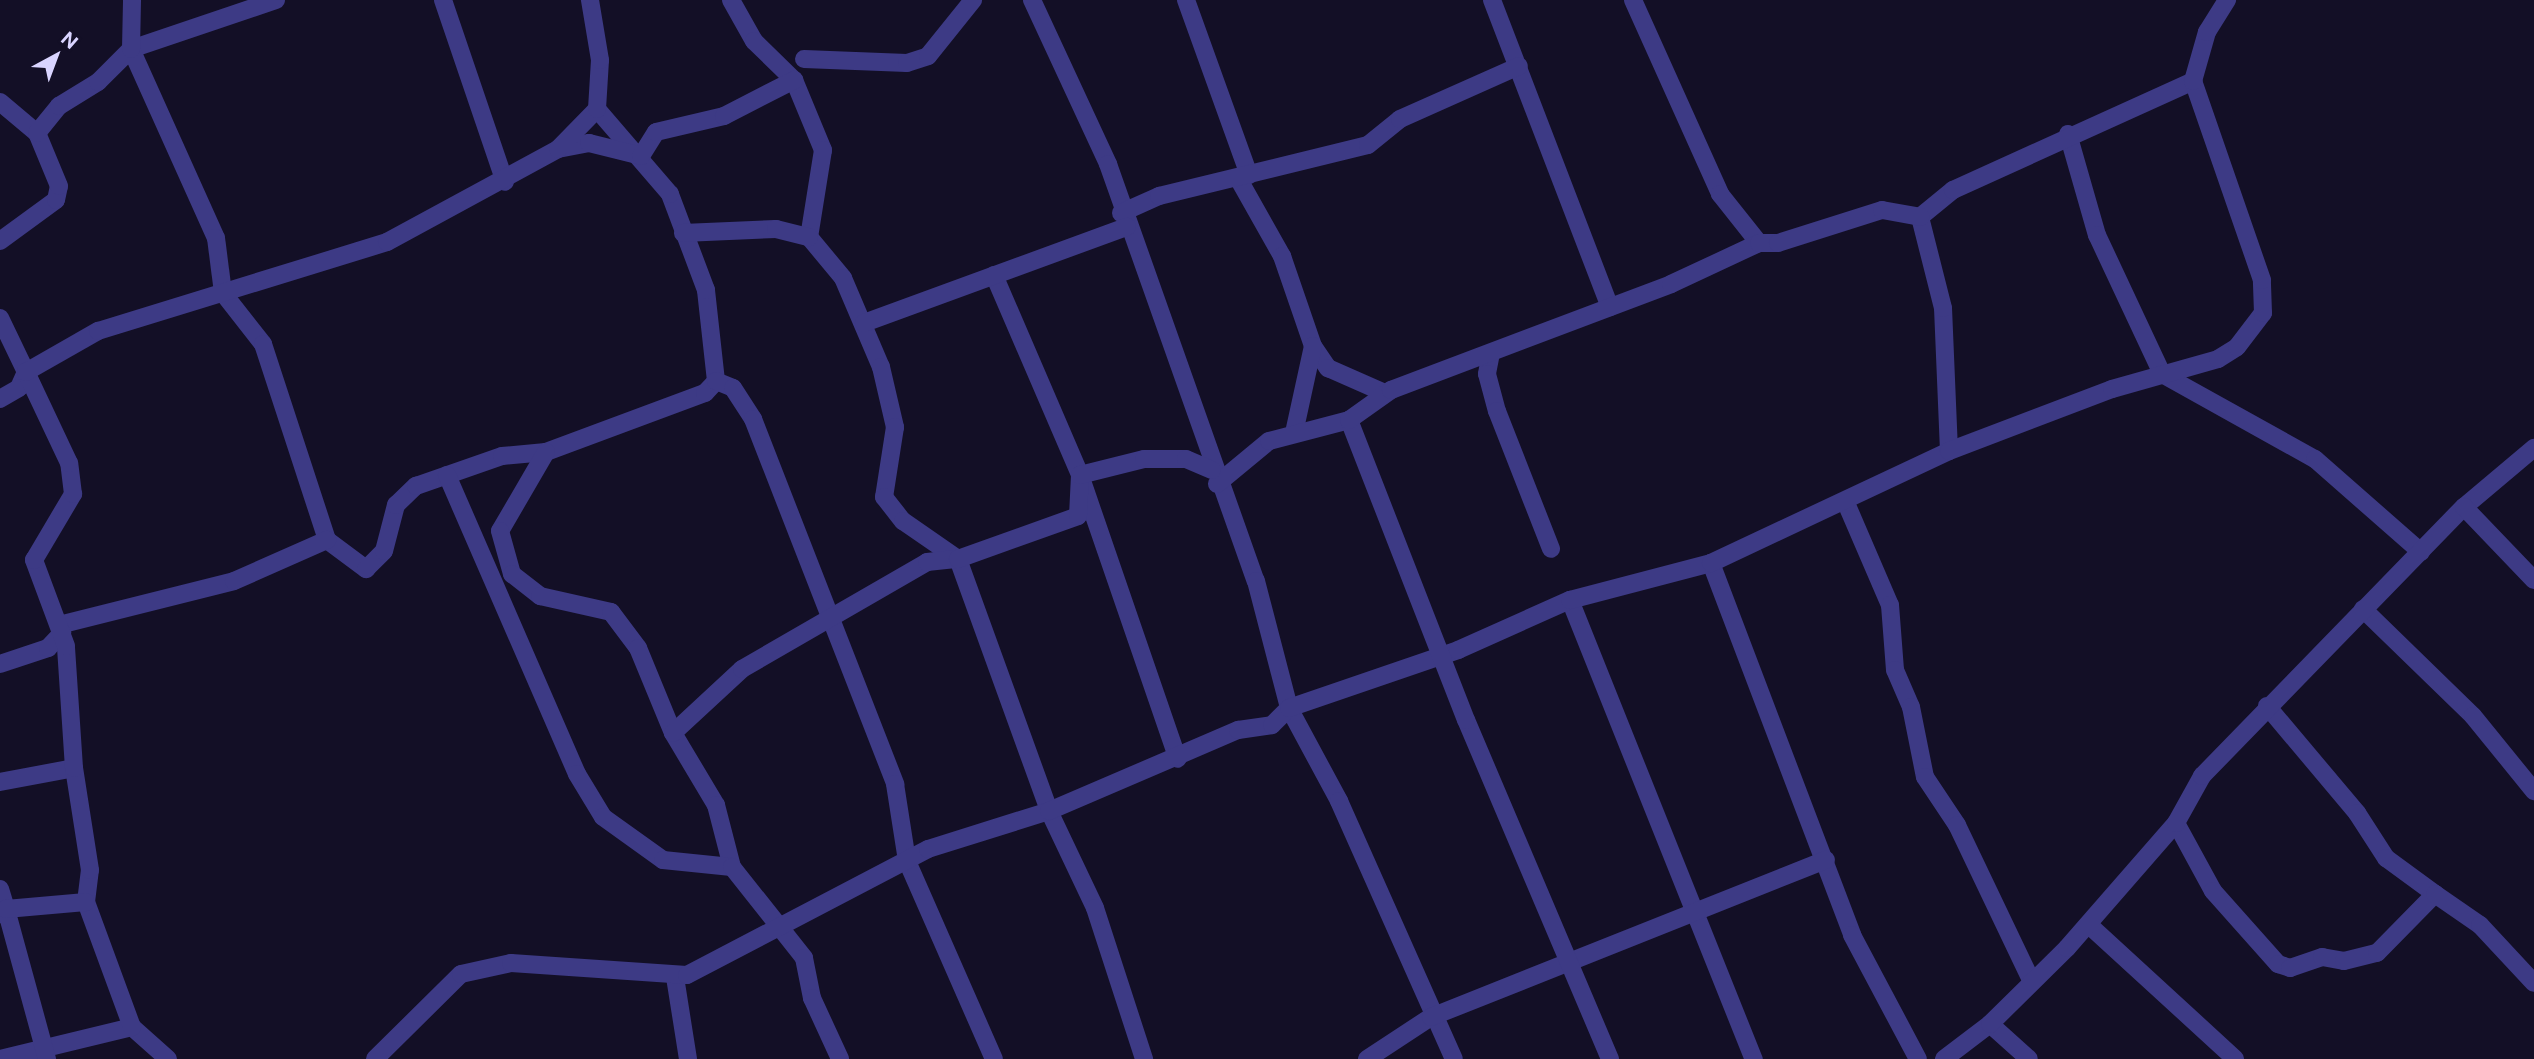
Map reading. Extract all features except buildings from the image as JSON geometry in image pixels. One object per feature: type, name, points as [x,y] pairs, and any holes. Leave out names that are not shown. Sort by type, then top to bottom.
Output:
[{"type":"street","points":[[132,0],[131,49],[216,238],[223,293],[263,344],[327,540],[371,570],[406,491],[502,456],[546,452],[705,393],[716,381],[712,314],[670,194],[641,156],[597,109]]},
{"type":"street","points":[[37,133],[59,106],[99,82],[131,49],[276,0]]},
{"type":"street","points":[[443,0],[505,182]]},
{"type":"street","points":[[0,399],[19,388],[26,372],[98,331],[387,242],[505,182],[558,149],[597,109],[600,60],[590,0]]},
{"type":"street","points":[[731,0],[754,41],[794,80],[823,150],[809,237]]},
{"type":"street","points":[[804,59],[907,63],[928,56],[973,0]]},
{"type":"street","points":[[1032,0],[1091,123],[1214,477],[1256,581],[1289,708],[1339,801],[1431,1017],[1454,1059]]},
{"type":"street","points":[[1186,0],[1243,176],[1282,256],[1313,346],[1328,368],[1385,393]]},
{"type":"street","points":[[1492,0],[1610,307]]},
{"type":"street","points":[[1633,0],[1720,194],[1759,243]]},
{"type":"street","points":[[375,1059],[461,974],[511,963],[675,977],[907,861],[1049,811],[1178,759],[1238,730],[1272,725],[1289,708],[1442,655],[1570,600],[1711,563],[1846,503],[1949,451],[2162,374],[2196,368],[2237,347],[2263,313],[2262,280],[2193,81],[2207,32],[2227,0]]},
{"type":"street","points":[[864,323],[994,275],[1124,220],[1159,196],[1368,145],[1401,119],[1519,66]]},
{"type":"street","points":[[641,156],[656,132],[724,116],[794,80]]},
{"type":"street","points":[[1920,218],[1953,190],[2068,134],[2193,81]]},
{"type":"street","points":[[0,102],[37,133],[58,186],[56,200],[1,238]]},
{"type":"street","points":[[2068,134],[2097,235],[2162,374],[2315,459],[2421,552]]},
{"type":"street","points":[[558,149],[589,143],[641,156]]},
{"type":"street","points":[[1214,477],[1269,441],[1349,420],[1385,393],[1610,307],[1759,243],[1778,243],[1882,210],[1920,218]]},
{"type":"street","points":[[1920,218],[1943,308],[1949,451]]},
{"type":"street","points":[[683,233],[776,229],[809,237],[833,261],[864,323],[895,428],[884,497],[903,521],[958,559],[1049,811],[1094,908],[1144,1059]]},
{"type":"street","points":[[994,275],[1080,475],[1178,759]]},
{"type":"street","points":[[0,318],[69,463],[73,494],[34,560],[61,629],[74,768],[90,870],[86,902],[132,1027],[168,1059]]},
{"type":"street","points":[[1294,433],[1313,346]]},
{"type":"street","points":[[1491,353],[1487,374],[1497,411],[1551,549]]},
{"type":"street","points":[[716,381],[733,388],[753,419],[895,784],[907,861],[994,1059]]},
{"type":"street","points":[[1349,420],[1442,655],[1572,962],[1610,1059]]},
{"type":"street","points":[[1944,1059],[1990,1024],[2088,925],[2176,823],[2202,776],[2267,706],[2465,507],[2534,447]]},
{"type":"street","points":[[546,452],[500,531],[512,574],[540,596],[611,612],[638,648],[673,733],[716,805],[732,867],[781,922],[804,958],[812,998],[840,1059]]},
{"type":"street","points":[[1080,475],[1144,459],[1186,459],[1214,477]]},
{"type":"street","points":[[447,475],[577,774],[603,817],[663,860],[732,867]]},
{"type":"street","points":[[673,733],[742,669],[827,615],[927,562],[958,559],[1078,516],[1080,475]]},
{"type":"street","points":[[1846,503],[1890,605],[1895,670],[1911,707],[1925,777],[1957,825],[2031,980]]},
{"type":"street","points":[[2465,507],[2534,580]]},
{"type":"street","points":[[0,664],[48,648],[61,629],[234,581],[327,540]]},
{"type":"street","points":[[1711,563],[1853,934],[1917,1059]]},
{"type":"street","points":[[1570,600],[1697,910],[1754,1059]]},
{"type":"street","points":[[2363,609],[2473,716],[2534,791]]},
{"type":"street","points":[[2267,706],[2357,813],[2386,858],[2480,925],[2534,983]]},
{"type":"street","points":[[0,782],[74,768]]},
{"type":"street","points":[[2176,823],[2213,891],[2263,954],[2290,968],[2322,957],[2344,961],[2377,953],[2435,894]]},
{"type":"street","points":[[1367,1059],[1431,1017],[1826,860]]},
{"type":"street","points":[[0,889],[3,911],[45,1052]]},
{"type":"street","points":[[3,911],[86,902]]},
{"type":"street","points":[[2088,925],[2235,1059]]},
{"type":"street","points":[[675,977],[688,1059]]},
{"type":"street","points":[[1990,1024],[2029,1059]]},
{"type":"street","points":[[0,1059],[45,1052],[132,1027]]}]
